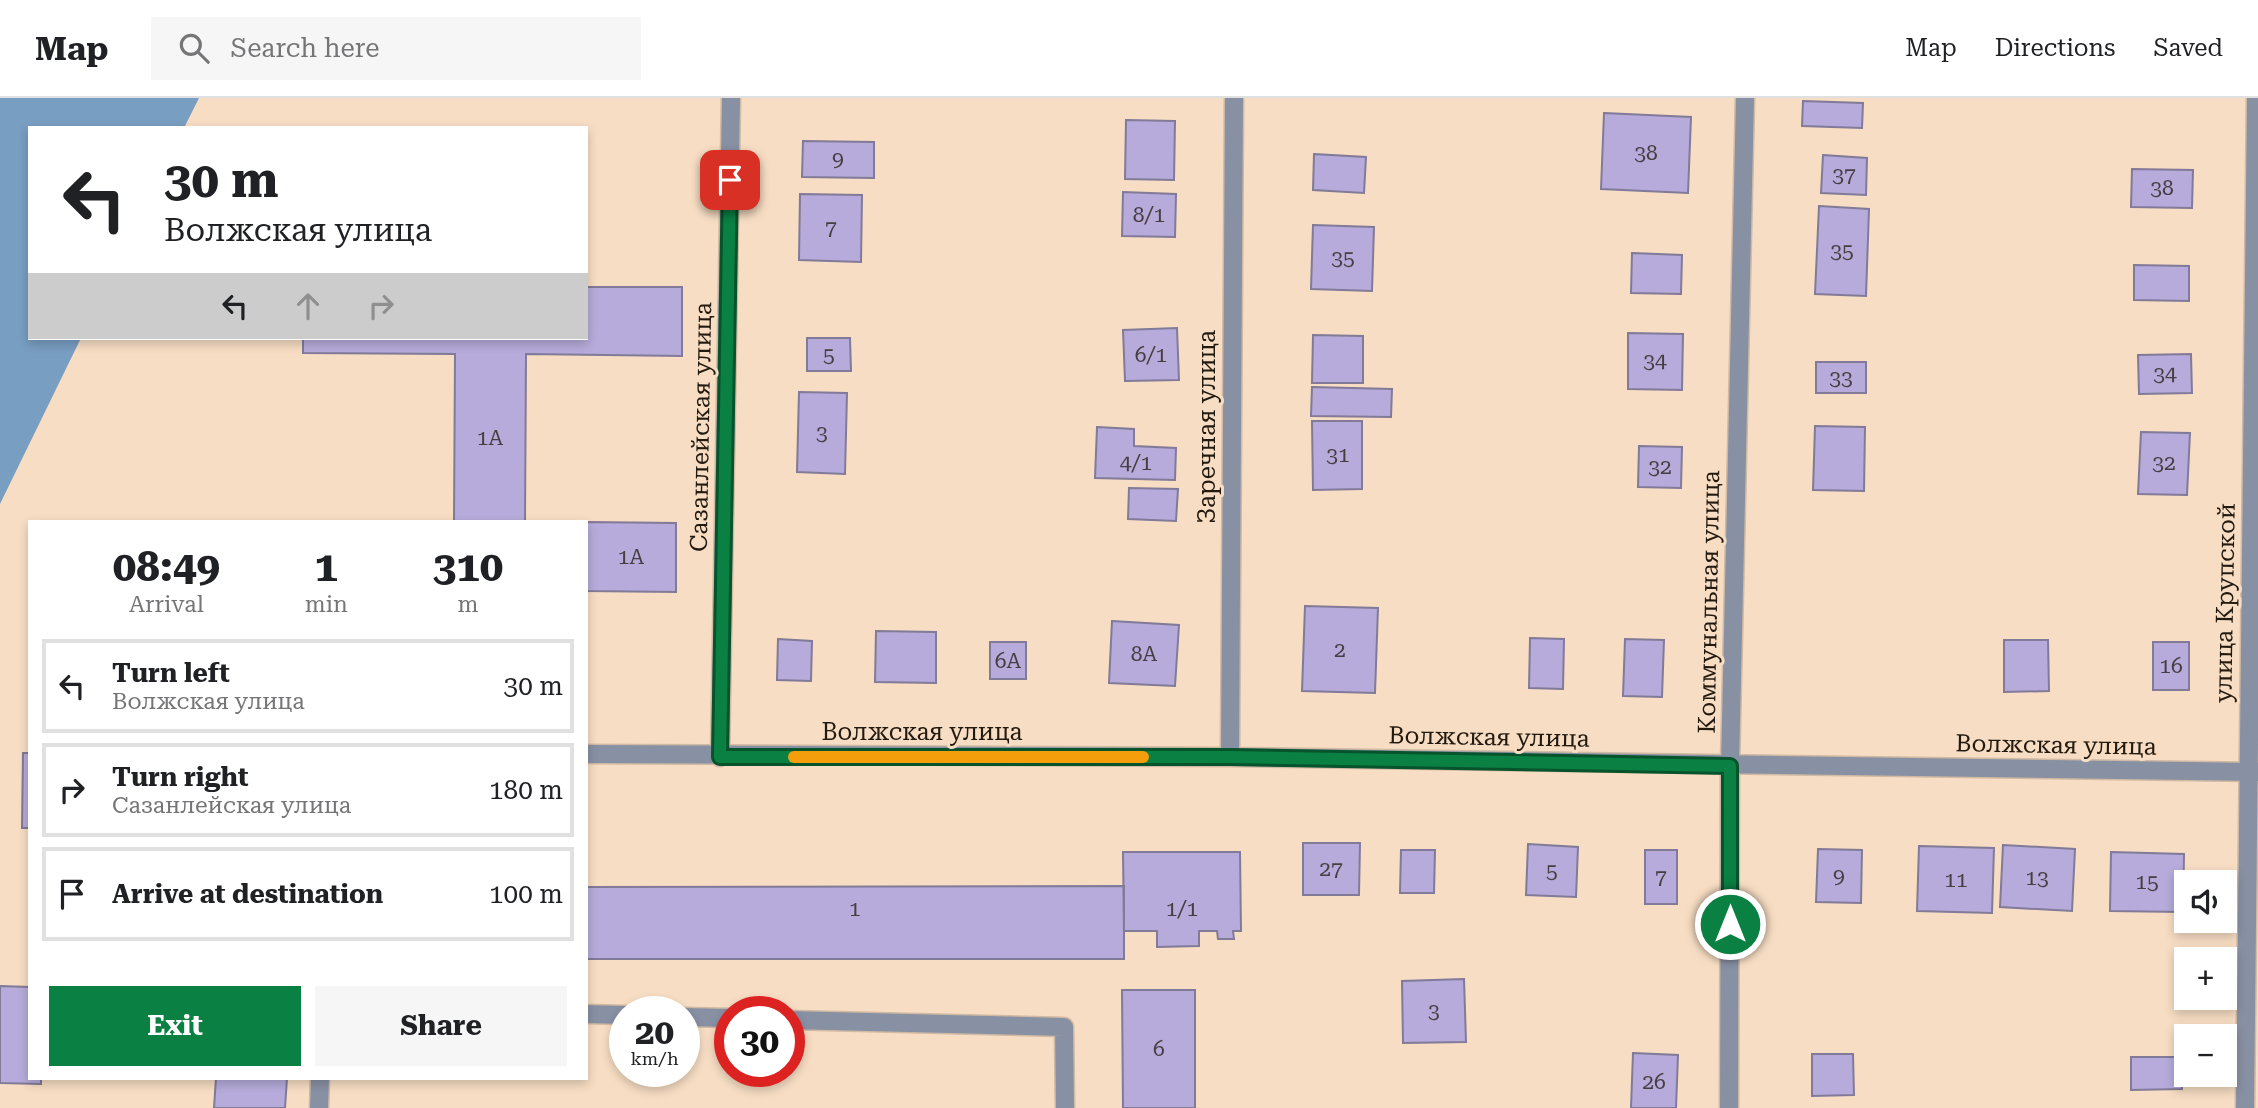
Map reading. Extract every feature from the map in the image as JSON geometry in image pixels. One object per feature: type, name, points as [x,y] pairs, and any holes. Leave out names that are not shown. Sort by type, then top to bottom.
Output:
[{"type":"street","name":"Сазанлейская улица","points":[[720,757],[731,98]]},
{"type":"street","name":"Заречная улица","points":[[1230,757],[1234,98]]},
{"type":"street","name":"Коммунальная улица","points":[[1729,1108],[1730,766],[1745,98]]},
{"type":"street","name":"улица Крупской","points":[[2245,1108],[2253,772],[2256,98]]},
{"type":"street","name":"Волжская улица","points":[[588,754],[720,757],[1230,757],[2253,772]]},
{"type":"street","points":[[588,1014],[609,1015]]},
{"type":"street","points":[[805,1020],[1064,1027],[1065,1108]]},
{"type":"street","points":[[319,1108],[320,1080]]},
{"type":"water","points":[[0,98],[199,98],[185,126],[28,126],[28,340],[80,340],[0,504]]},
{"type":"building","points":[[1803,101],[1863,103],[1862,128],[1802,126]]},
{"type":"building","points":[[1604,113],[1691,117],[1688,193],[1601,189]]},
{"type":"building","points":[[1126,120],[1175,121],[1174,180],[1125,179]]},
{"type":"building","points":[[803,141],[874,142],[874,178],[802,177]]},
{"type":"building","points":[[1314,154],[1366,157],[1364,193],[1313,190]]},
{"type":"building","points":[[1823,155],[1867,158],[1866,195],[1821,193]]},
{"type":"building","points":[[2132,169],[2193,170],[2192,208],[2131,207]]},
{"type":"building","points":[[1123,192],[1176,194],[1175,237],[1122,236]]},
{"type":"building","points":[[800,194],[862,195],[861,262],[799,260]]},
{"type":"building","points":[[1819,206],[1869,209],[1866,296],[1815,294]]},
{"type":"building","points":[[1313,225],[1374,227],[1372,291],[1311,289]]},
{"type":"building","points":[[1632,253],[1682,255],[1681,294],[1631,293]]},
{"type":"building","points":[[2134,265],[2189,266],[2189,301],[2134,300]]},
{"type":"building","points":[[588,287],[682,287],[682,356],[526,354],[525,520],[454,520],[455,354],[303,353],[303,340],[588,340]]},
{"type":"building","points":[[1177,328],[1179,380],[1125,381],[1123,330]]},
{"type":"building","points":[[1628,333],[1683,334],[1682,390],[1628,389]]},
{"type":"building","points":[[1313,335],[1363,336],[1363,383],[1312,383]]},
{"type":"building","points":[[807,338],[850,338],[851,371],[807,371]]},
{"type":"building","points":[[2191,354],[2192,393],[2139,394],[2138,355]]},
{"type":"building","points":[[1816,362],[1866,362],[1866,393],[1816,393]]},
{"type":"building","points":[[1312,387],[1392,389],[1391,417],[1311,416]]},
{"type":"building","points":[[799,392],[847,393],[845,474],[797,472]]},
{"type":"building","points":[[1312,421],[1362,421],[1362,489],[1313,490]]},
{"type":"building","points":[[1815,426],[1865,427],[1864,491],[1813,490]]},
{"type":"building","points":[[1097,427],[1134,429],[1134,446],[1176,448],[1175,480],[1095,478]]},
{"type":"building","points":[[2141,432],[2190,433],[2187,495],[2138,494]]},
{"type":"building","points":[[1639,446],[1682,447],[1681,488],[1638,487]]},
{"type":"building","points":[[1129,488],[1178,489],[1176,521],[1128,519]]},
{"type":"building","points":[[588,522],[676,523],[676,592],[588,591]]},
{"type":"building","points":[[1305,606],[1378,608],[1375,693],[1302,691]]},
{"type":"building","points":[[1112,621],[1179,625],[1175,686],[1109,683]]},
{"type":"building","points":[[876,631],[936,632],[936,683],[875,682]]},
{"type":"building","points":[[1530,638],[1564,639],[1563,689],[1529,688]]},
{"type":"building","points":[[778,639],[812,641],[811,681],[777,680]]},
{"type":"building","points":[[1625,639],[1664,640],[1662,697],[1623,696]]},
{"type":"building","points":[[2004,640],[2048,640],[2049,691],[2004,692]]},
{"type":"building","points":[[990,642],[1026,642],[1026,679],[990,679]]},
{"type":"building","points":[[2153,642],[2189,642],[2189,690],[2153,690]]},
{"type":"building","points":[[23,753],[28,753],[28,828],[22,828]]},
{"type":"building","points":[[1303,843],[1360,843],[1359,895],[1303,895]]},
{"type":"building","points":[[1528,844],[1578,847],[1576,897],[1526,895]]},
{"type":"building","points":[[2003,845],[2075,849],[2072,911],[2000,907]]},
{"type":"building","points":[[1919,846],[1994,848],[1992,913],[1917,911]]},
{"type":"building","points":[[1818,849],[1862,850],[1861,903],[1816,902]]},
{"type":"building","points":[[1401,850],[1435,850],[1434,893],[1400,893]]},
{"type":"building","points":[[1645,850],[1677,850],[1677,904],[1645,904]]},
{"type":"building","points":[[1123,852],[1240,852],[1241,931],[1233,931],[1234,939],[1218,939],[1217,931],[1199,931],[1199,946],[1157,947],[1157,931],[1124,931]]},
{"type":"building","points":[[2111,852],[2184,854],[2184,870],[2174,870],[2174,912],[2110,911]]},
{"type":"building","points":[[1124,886],[1124,959],[588,959],[588,887]]},
{"type":"building","points":[[1464,979],[1466,1042],[1403,1043],[1402,981]]},
{"type":"building","points":[[0,986],[28,987],[28,1080],[41,1080],[41,1084],[0,1083]]},
{"type":"building","points":[[1122,990],[1195,990],[1195,1108],[1123,1108]]},
{"type":"building","points":[[1633,1053],[1678,1055],[1676,1108],[1631,1108]]},
{"type":"building","points":[[1812,1054],[1853,1054],[1854,1095],[1812,1096]]},
{"type":"building","points":[[2131,1057],[2174,1057],[2174,1087],[2182,1089],[2131,1090]]},
{"type":"building","points":[[216,1080],[287,1080],[285,1108],[214,1108]]},
{"type":"slow traffic","points":[[794,757],[1143,757]]},
{"type":"route","points":[[730,180],[720,757],[1230,757],[1730,766],[1730,924]]}]
